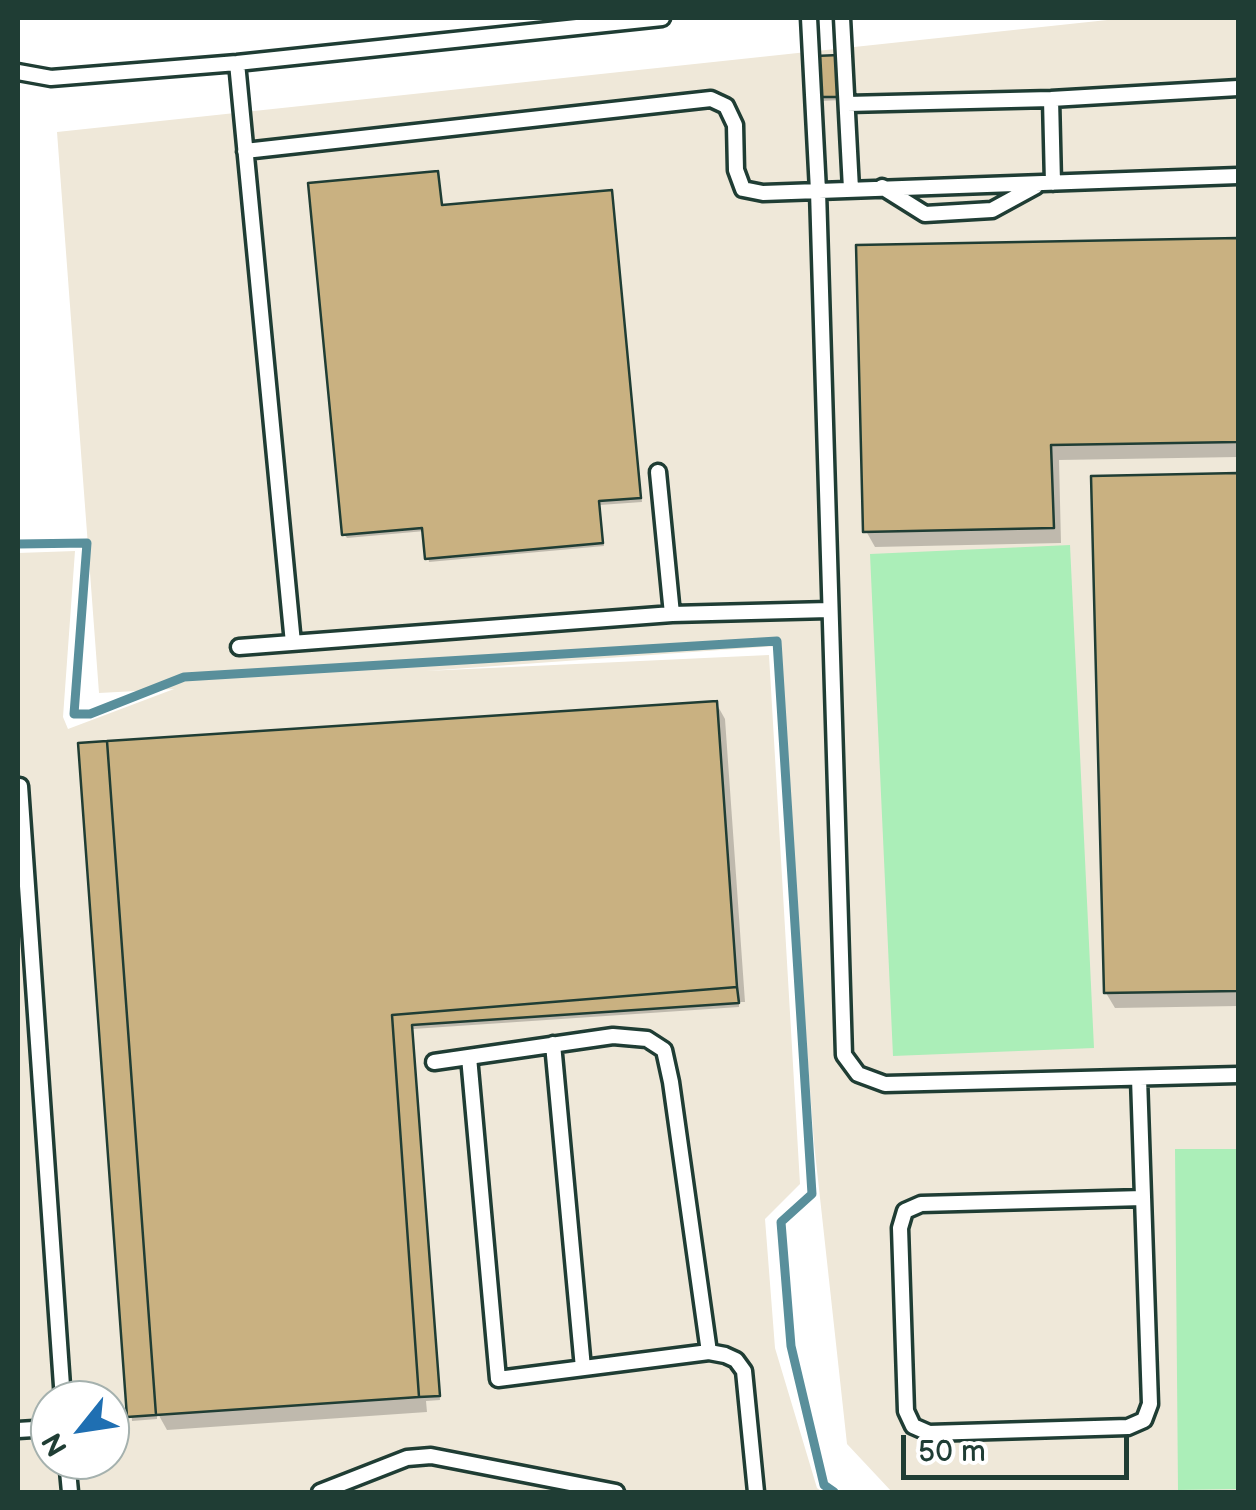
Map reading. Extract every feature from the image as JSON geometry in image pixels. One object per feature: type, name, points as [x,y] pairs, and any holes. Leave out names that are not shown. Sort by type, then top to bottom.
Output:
[{"type":"lane","points":[[18,72],[51,78],[662,18]]},
{"type":"lane","points":[[809,18],[818,191],[844,1055],[858,1074],[885,1084],[1238,1075]]},
{"type":"lane","points":[[842,18],[851,189]]},
{"type":"lane","points":[[237,62],[293,644]]},
{"type":"lane","points":[[847,104],[1052,99],[1238,88]]},
{"type":"lane","points":[[246,151],[711,99],[726,106],[735,125],[736,170],[743,189],[763,193],[1238,176]]},
{"type":"lane","points":[[1048,183],[1052,99]]},
{"type":"lane","points":[[881,187],[926,214],[992,210],[1048,183]]},
{"type":"lane","points":[[658,472],[672,614]]},
{"type":"lane","points":[[239,647],[672,614],[829,610]]},
{"type":"lane","points":[[20,786],[62,1380]]},
{"type":"lane","points":[[434,1062],[613,1036],[647,1039],[664,1050],[709,1352]]},
{"type":"lane","points":[[552,1044],[583,1368]]},
{"type":"lane","points":[[469,1057],[498,1379],[709,1352],[736,1360],[744,1371],[756,1492]]},
{"type":"lane","points":[[1139,1078],[1150,1404],[1144,1420],[1128,1427],[949,1432],[929,1432],[913,1426],[906,1411],[900,1228],[905,1212],[921,1204],[1143,1198]]},
{"type":"lane","points":[[320,1492],[407,1458],[431,1456],[616,1492]]},
{"type":"shaded area","points":[[1126,18],[1238,18],[1238,1492],[892,1492],[847,1444],[814,1143],[777,646],[425,671],[769,655],[800,1184],[765,1219],[775,1348],[817,1488],[822,1492],[18,1492],[18,553],[75,551],[63,717],[68,729],[174,689],[99,693],[57,132]]},
{"type":"green space","points":[[1070,545],[1094,1048],[893,1056],[870,554]]},
{"type":"green space","points":[[1175,1149],[1238,1149],[1238,1489],[1178,1490]]},
{"type":"building","points":[[839,55],[840,97],[817,97],[815,56]]},
{"type":"building","points":[[438,171],[442,205],[612,190],[641,498],[599,501],[603,543],[425,559],[422,528],[342,535],[308,183]]},
{"type":"building","points":[[1238,238],[1238,442],[1051,445],[1054,528],[863,532],[856,245]]},
{"type":"building","points":[[1238,473],[1238,991],[1104,993],[1091,476]]},
{"type":"building","points":[[717,701],[737,987],[392,1015],[419,1397],[156,1415],[107,741]]},
{"type":"building","points":[[107,741],[156,1415],[130,1417],[130,1380],[124,1380],[78,743]]},
{"type":"building","points":[[737,987],[739,1003],[412,1025],[440,1396],[419,1397],[392,1015]]},
{"type":"waterway","points":[[18,544],[87,543],[74,714],[90,714],[184,677],[777,641],[812,1194],[781,1222],[791,1346],[824,1485],[834,1492]]}]
